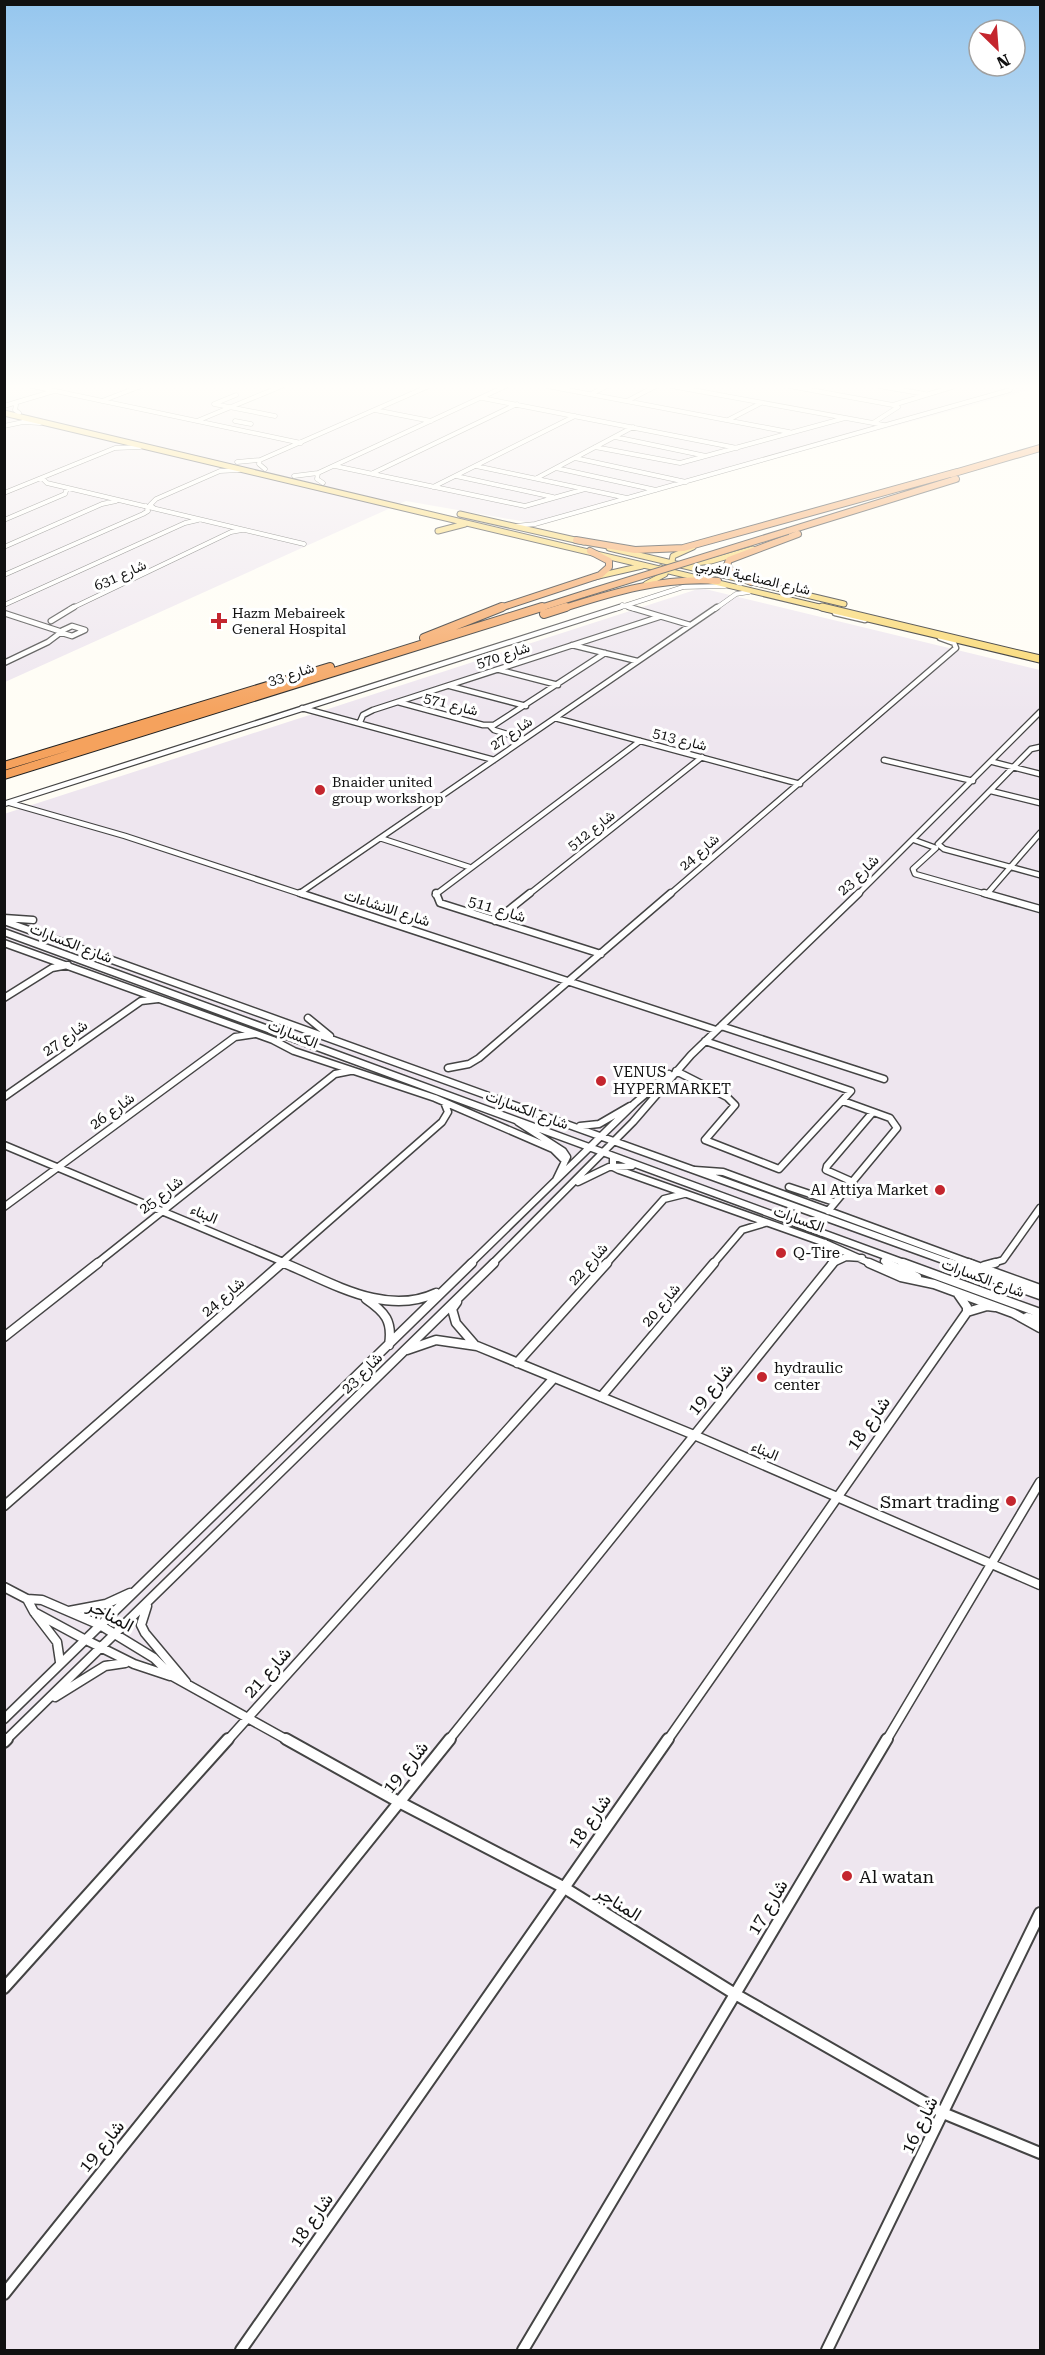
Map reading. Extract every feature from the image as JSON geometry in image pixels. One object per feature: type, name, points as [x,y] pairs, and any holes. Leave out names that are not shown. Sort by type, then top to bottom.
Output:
[{"type":"highway","points":[[576,540],[653,551],[677,549],[872,496]]},
{"type":"highway","points":[[580,592],[881,496]]},
{"type":"highway","points":[[580,592],[902,496]]},
{"type":"highway","points":[[752,582],[732,572],[727,565],[731,558],[754,548],[911,496]]},
{"type":"highway","points":[[424,638],[481,614],[593,578],[606,571],[609,563],[605,557],[591,551]]},
{"type":"highway","points":[[407,650],[520,621],[646,584],[683,578],[718,581]]},
{"type":"highway","name":"شارع 33","points":[[4,766],[580,592]]},
{"type":"highway","name":"شارع 33","points":[[4,775],[407,650],[580,592]]},
{"type":"highway","points":[[4,760],[116,732]]},
{"type":"highway","points":[[4,783],[125,739]]},
{"type":"main road","name":"شارع الصناعية الغربي","points":[[358,496],[434,514],[508,525],[654,558],[718,581],[1041,660]]},
{"type":"main road","name":"شارع الصناعية الغربي","points":[[375,496],[460,517],[479,525],[647,564],[686,566],[1041,652]]},
{"type":"main road","points":[[434,514],[443,520],[443,524]]},
{"type":"main road","points":[[460,517],[539,532]]},
{"type":"main road","points":[[438,531],[459,524],[479,525]]},
{"type":"main road","points":[[718,539],[677,553],[672,557],[676,567],[706,562],[754,548]]},
{"type":"main road","points":[[646,584],[665,574],[666,571],[654,558]]},
{"type":"main road","points":[[593,578],[630,567],[660,565]]},
{"type":"main road","points":[[837,613],[873,618]]},
{"type":"street","points":[[4,520],[61,496]]},
{"type":"street","points":[[102,496],[304,544]]},
{"type":"street","points":[[154,508],[150,505],[153,501],[164,496]]},
{"type":"street","points":[[476,496],[525,506],[562,496]]},
{"type":"street","points":[[546,496],[555,498]]},
{"type":"street","points":[[617,496],[627,498]]},
{"type":"street","points":[[508,525],[539,523],[635,496]]},
{"type":"street","points":[[4,547],[105,503],[125,501]]},
{"type":"street","points":[[4,575],[143,514],[148,509],[146,506]]},
{"type":"street","points":[[4,605],[185,523],[204,520]]},
{"type":"street","points":[[539,523],[538,528],[548,534]]},
{"type":"street","points":[[226,525],[232,528],[231,532]]},
{"type":"street","name":"شارع 631","points":[[44,624],[57,615],[231,532],[249,531]]},
{"type":"street","name":"شارع الصناعية الغربي","points":[[6,803],[622,605],[688,586],[749,592],[837,613],[954,647]]},
{"type":"street","name":"شارع 27","points":[[300,893],[637,662],[735,591]]},
{"type":"street","points":[[622,605],[690,625]]},
{"type":"street","points":[[4,613],[44,624],[72,636],[85,630],[79,626],[66,627],[51,621]]},
{"type":"street","name":"شارع 570","points":[[360,722],[367,712],[659,617]]},
{"type":"street","points":[[4,663],[48,642],[66,627]]},
{"type":"street","points":[[572,645],[637,662]]},
{"type":"street","name":"شارع 24","points":[[448,1068],[469,1064],[479,1058],[800,784],[841,745],[954,647]]},
{"type":"street","name":"شارع 571","points":[[398,702],[490,726],[500,723],[605,654]]},
{"type":"street","points":[[499,670],[558,685]]},
{"type":"street","points":[[449,686],[526,706]]},
{"type":"street","points":[[302,708],[494,760]]},
{"type":"street","name":"شارع 23","points":[[4,1742],[573,1185],[691,1055],[914,840],[1041,712]]},
{"type":"street","name":"شارع 513","points":[[555,718],[800,784]]},
{"type":"street","points":[[490,726],[494,730],[524,739]]},
{"type":"street","name":"شارع 511","points":[[601,954],[436,900],[435,894],[640,741]]},
{"type":"street","points":[[1041,747],[1032,748],[1016,768],[938,845],[1041,875]]},
{"type":"street","name":"شارع 512","points":[[495,921],[702,758]]},
{"type":"street","points":[[884,760],[974,781]]},
{"type":"street","points":[[993,762],[1041,774]]},
{"type":"street","points":[[992,791],[1041,803]]},
{"type":"street","name":"شارع الانشاءات","points":[[32,796],[34,803],[50,813]]},
{"type":"street","name":"شارع الانشاءات","points":[[6,803],[50,813],[568,982],[718,1028]]},
{"type":"street","points":[[987,894],[1041,833]]},
{"type":"street","points":[[380,838],[470,867]]},
{"type":"street","points":[[914,840],[936,848],[913,869],[913,873],[1041,909]]},
{"type":"street","points":[[1034,840],[1041,842]]},
{"type":"street","points":[[4,919],[33,920]]},
{"type":"street","name":"شارع الكسارات","points":[[4,919],[342,1044],[1041,1295]]},
{"type":"street","points":[[4,934],[26,950]]},
{"type":"street","name":"شارع الكسارات","points":[[4,934],[591,1147],[874,1254],[1041,1313]]},
{"type":"street","name":"الكسارات","points":[[4,943],[233,1025],[280,1043],[294,1051],[444,1102],[553,1149],[565,1161]]},
{"type":"street","points":[[52,959],[52,968]]},
{"type":"street","points":[[4,998],[52,968],[69,965]]},
{"type":"street","points":[[141,991],[141,1001]]},
{"type":"street","name":"شارع 27","points":[[4,1097],[141,1001],[160,998]]},
{"type":"street","points":[[308,1018],[342,1044]]},
{"type":"street","points":[[233,1025],[235,1038]]},
{"type":"street","points":[[718,1028],[884,1079]]},
{"type":"street","name":"شارع 26","points":[[4,1207],[235,1038],[256,1034]]},
{"type":"street","points":[[676,1071],[728,1097],[735,1105],[705,1140],[779,1169],[851,1091],[848,1088],[705,1041]]},
{"type":"street","points":[[280,1043],[328,1052]]},
{"type":"street","name":"شارع 23","points":[[4,1719],[635,1103],[691,1055]]},
{"type":"street","points":[[331,1063],[334,1074]]},
{"type":"street","name":"شارع 25","points":[[4,1337],[334,1074],[355,1070]]},
{"type":"street","points":[[828,1211],[897,1128],[890,1118],[843,1101]]},
{"type":"street","name":"شارع 24","points":[[4,1506],[442,1122],[448,1112],[444,1102]]},
{"type":"street","points":[[562,1122],[585,1126],[599,1124],[635,1103]]},
{"type":"street","points":[[853,1182],[829,1173],[826,1170],[827,1166],[873,1112]]},
{"type":"street","points":[[516,1120],[526,1131],[563,1149],[565,1161],[554,1184]]},
{"type":"street","name":"البناء","points":[[4,1145],[359,1294],[403,1305],[418,1302],[444,1289]]},
{"type":"street","points":[[613,1156],[613,1167]]},
{"type":"street","points":[[573,1185],[613,1167],[639,1166]]},
{"type":"street","name":"الكسارات","points":[[613,1167],[825,1243],[901,1277],[934,1284],[1013,1313],[1041,1328]]},
{"type":"street","name":"الكسارات","points":[[690,1170],[715,1170],[1041,1289]]},
{"type":"street","points":[[789,1187],[834,1202]]},
{"type":"street","name":"شارع 22","points":[[517,1363],[664,1199],[686,1194]]},
{"type":"street","points":[[982,1266],[1003,1260],[1041,1208]]},
{"type":"street","points":[[734,1210],[742,1218],[742,1230],[754,1224],[768,1223]]},
{"type":"street","name":"شارع 20","points":[[601,1397],[742,1230]]},
{"type":"street","points":[[825,1243],[834,1256],[833,1262]]},
{"type":"street","points":[[874,1254],[889,1264],[934,1284]]},
{"type":"street","points":[[931,1256],[965,1260]]},
{"type":"street","points":[[833,1262],[846,1257],[862,1258]]},
{"type":"street","points":[[1003,1260],[1005,1268],[1012,1277]]},
{"type":"street","name":"شارع 19","points":[[4,2294],[833,1262]]},
{"type":"street","name":"البناء","points":[[359,1294],[390,1318],[392,1330],[389,1345]]},
{"type":"street","points":[[958,1294],[967,1312],[987,1306],[995,1307]]},
{"type":"street","name":"البناء","points":[[460,1296],[452,1309],[454,1316],[461,1329],[477,1346]]},
{"type":"street","name":"شارع 18","points":[[241,2350],[562,1887],[967,1312]]},
{"type":"street","points":[[1013,1313],[1041,1321]]},
{"type":"street","name":"البناء","points":[[403,1352],[436,1340],[477,1346],[694,1435],[1041,1585]]},
{"type":"street","name":"شارع 21","points":[[4,1988],[554,1378]]},
{"type":"street","name":"شارع 17","points":[[523,2350],[1041,1482]]},
{"type":"street","name":"المناجر","points":[[4,1587],[27,1599],[42,1600],[100,1625],[154,1658],[172,1676]]},
{"type":"street","name":"شارع 23","points":[[69,1611],[106,1604],[137,1589]]},
{"type":"street","points":[[27,1599],[34,1612],[60,1644],[63,1653],[59,1665]]},
{"type":"street","name":"المناجر","points":[[150,1601],[141,1625],[189,1686]]},
{"type":"street","name":"المناجر","points":[[34,1612],[131,1664],[172,1676],[399,1802],[562,1887],[735,1994],[943,2113],[1035,2151],[1041,2158]]},
{"type":"street","name":"شارع 23","points":[[45,1703],[105,1666],[116,1663],[131,1664]]},
{"type":"street","name":"شارع 16","points":[[828,2350],[1041,1913]]},
{"type":"shaded area","points":[[4,496],[633,496],[532,523],[406,501],[5,682]]},
{"type":"shaded area","points":[[701,588],[1040,670],[1040,2350],[5,2350],[4,814]]},
{"type":"place","name":"Hazm Mebaireek General Hospital","points":[[219,621]]},
{"type":"place","name":"Bnaider united group workshop","points":[[320,790]]},
{"type":"place","name":"VENUS HYPERMARKET","points":[[601,1081]]},
{"type":"place","name":"Al Attiya Market","points":[[940,1190]]},
{"type":"place","name":"Q-Tire","points":[[781,1253]]},
{"type":"place","name":"hydraulic center","points":[[762,1377]]},
{"type":"place","name":"Smart trading","points":[[1011,1501]]},
{"type":"place","name":"Al watan","points":[[847,1876]]}]
